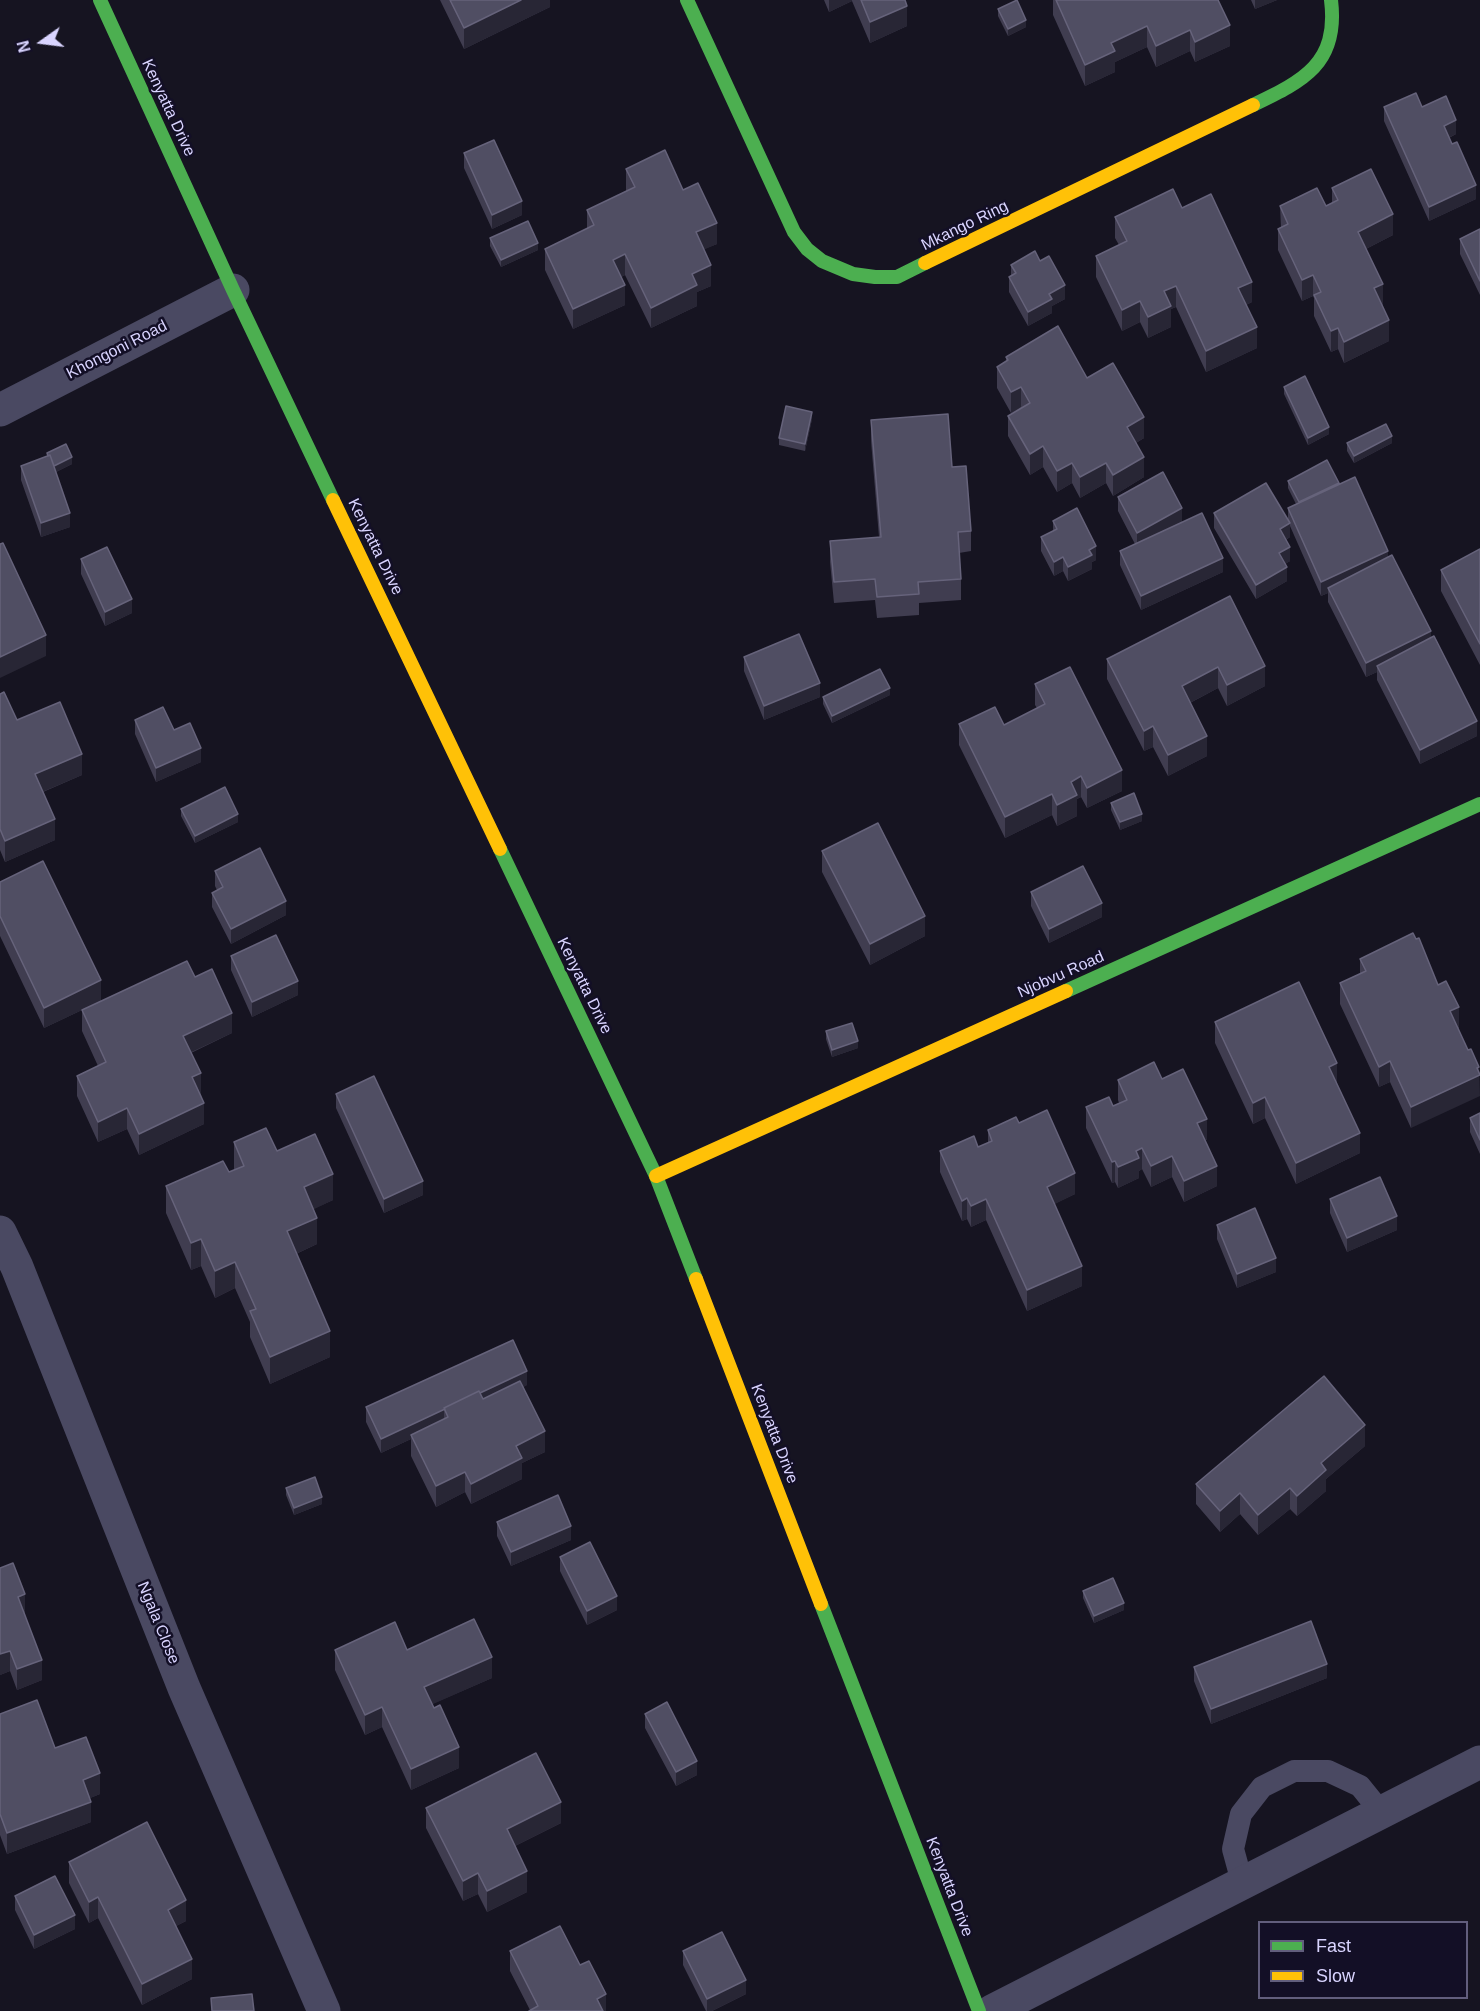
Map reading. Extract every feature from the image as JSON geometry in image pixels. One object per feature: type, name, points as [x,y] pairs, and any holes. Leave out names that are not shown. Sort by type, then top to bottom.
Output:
[{"type":"street","name":"Kenyatta Drive","points":[[100,0],[233,290],[656,1176],[979,2011]]},
{"type":"street","name":"Mkango Ring","points":[[687,0],[794,232],[811,254],[831,267],[862,277],[879,278],[897,277],[1290,87],[1316,67],[1328,50],[1334,32],[1331,0]]},
{"type":"street","name":"Khongoni Road","points":[[0,410],[233,290]]},
{"type":"street","name":"Njobvu Road","points":[[656,1176],[1480,804]]},
{"type":"street","name":"Ngala Close","points":[[0,1232],[8,1270],[184,1688],[324,2011]]},
{"type":"street","points":[[992,2011],[1480,1762]]},
{"type":"lane","points":[[1242,1882],[1233,1849],[1241,1814],[1262,1787],[1283,1776],[1294,1771],[1328,1771],[1360,1786],[1381,1812]]},
{"type":"building","points":[[450,0],[521,0],[464,28]]},
{"type":"building","points":[[861,0],[905,0],[907,6],[870,22]]},
{"type":"building","points":[[1017,0],[1026,20],[1008,29],[998,9]]},
{"type":"building","points":[[1056,0],[1218,0],[1230,25],[1195,42],[1190,30],[1156,46],[1147,26],[1111,43],[1115,51],[1085,65]]},
{"type":"building","points":[[1416,93],[1422,107],[1446,96],[1456,120],[1444,126],[1452,144],[1457,142],[1476,185],[1429,207],[1384,107]]},
{"type":"building","points":[[494,140],[522,201],[492,215],[464,153]]},
{"type":"building","points":[[665,150],[683,190],[698,183],[717,223],[696,232],[711,265],[692,274],[697,285],[651,308],[625,254],[613,260],[625,285],[573,309],[545,249],[594,225],[587,210],[635,187],[626,169]]},
{"type":"building","points":[[1371,169],[1393,214],[1358,232],[1383,284],[1374,288],[1389,320],[1344,342],[1338,328],[1331,331],[1314,295],[1321,292],[1313,275],[1302,280],[1278,229],[1288,224],[1280,206],[1317,188],[1326,206],[1338,200],[1332,188]]},
{"type":"building","points":[[1173,189],[1182,208],[1211,194],[1252,282],[1238,288],[1257,327],[1206,351],[1176,286],[1164,291],[1171,306],[1148,317],[1140,301],[1122,310],[1096,256],[1127,241],[1115,217]]},
{"type":"building","points":[[528,221],[538,243],[501,260],[490,238]]},
{"type":"building","points":[[1480,229],[1480,281],[1460,239]]},
{"type":"building","points":[[1035,251],[1040,261],[1049,256],[1065,285],[1049,294],[1052,299],[1028,312],[1009,277],[1016,273],[1011,265]]},
{"type":"building","points":[[1058,326],[1087,378],[1113,363],[1144,417],[1127,427],[1144,457],[1113,475],[1106,463],[1080,477],[1072,463],[1057,471],[1043,446],[1030,454],[1008,416],[1030,403],[1021,387],[1011,392],[997,367],[1008,360],[1006,357]]},
{"type":"building","points":[[1305,376],[1329,427],[1308,438],[1284,387]]},
{"type":"building","points":[[786,406],[812,412],[805,444],[779,438]]},
{"type":"building","points":[[948,414],[952,467],[966,466],[971,531],[958,532],[961,579],[918,582],[919,594],[877,597],[875,579],[834,582],[830,541],[881,537],[871,420]]},
{"type":"building","points":[[1386,424],[1392,436],[1354,456],[1347,443]]},
{"type":"building","points":[[66,444],[72,457],[54,466],[47,453]]},
{"type":"building","points":[[50,455],[70,513],[41,523],[21,466]]},
{"type":"building","points":[[1327,460],[1339,483],[1299,502],[1288,481]]},
{"type":"building","points":[[1163,472],[1182,508],[1137,533],[1118,497]]},
{"type":"building","points":[[1355,477],[1388,551],[1321,582],[1288,508]]},
{"type":"building","points":[[1266,483],[1290,523],[1280,529],[1290,547],[1279,553],[1287,567],[1256,585],[1214,513]]},
{"type":"building","points":[[1077,508],[1096,546],[1089,550],[1092,555],[1068,567],[1063,557],[1054,562],[1041,537],[1057,529],[1053,521]]},
{"type":"building","points":[[1202,513],[1223,558],[1141,596],[1120,551]]},
{"type":"building","points":[[3,543],[46,635],[0,657],[0,544]]},
{"type":"building","points":[[107,547],[132,599],[105,612],[81,559]]},
{"type":"building","points":[[1480,549],[1480,644],[1441,570]]},
{"type":"building","points":[[1392,555],[1431,631],[1366,663],[1328,588]]},
{"type":"building","points":[[1230,596],[1265,666],[1227,685],[1218,667],[1182,686],[1207,736],[1168,755],[1153,726],[1144,731],[1107,659]]},
{"type":"building","points":[[799,634],[820,683],[764,706],[744,657]]},
{"type":"building","points":[[1434,636],[1477,721],[1420,750],[1377,666]]},
{"type":"building","points":[[1070,667],[1122,770],[1087,788],[1081,776],[1071,782],[1077,795],[1057,805],[1052,794],[1005,817],[959,724],[995,707],[1004,725],[1045,704],[1035,684]]},
{"type":"building","points":[[880,669],[890,688],[832,716],[823,697]]},
{"type":"building","points":[[4,692],[17,720],[60,702],[82,754],[35,774],[55,819],[5,841],[0,829],[0,694]]},
{"type":"building","points":[[163,707],[174,730],[190,723],[201,748],[156,768],[135,720]]},
{"type":"building","points":[[225,787],[238,814],[195,836],[181,809]]},
{"type":"building","points":[[1134,793],[1142,814],[1120,822],[1111,803]]},
{"type":"building","points":[[878,823],[925,916],[870,944],[822,851]]},
{"type":"building","points":[[260,848],[286,901],[231,929],[212,893],[223,887],[215,871]]},
{"type":"building","points":[[43,861],[101,980],[44,1008],[0,916],[0,882]]},
{"type":"building","points":[[1083,866],[1102,903],[1049,929],[1031,892]]},
{"type":"building","points":[[1413,933],[1416,939],[1419,938],[1438,985],[1446,981],[1459,1007],[1450,1011],[1468,1050],[1471,1049],[1480,1075],[1411,1107],[1390,1061],[1379,1067],[1340,983],[1366,971],[1360,959]]},
{"type":"building","points":[[276,935],[298,981],[252,1002],[231,956]]},
{"type":"building","points":[[187,961],[195,977],[212,969],[232,1013],[183,1036],[201,1073],[192,1077],[204,1103],[139,1134],[127,1108],[98,1122],[77,1076],[106,1062],[82,1010]]},
{"type":"building","points":[[1299,982],[1337,1063],[1329,1067],[1360,1133],[1296,1163],[1265,1097],[1253,1103],[1215,1022]]},
{"type":"building","points":[[852,1023],[858,1041],[832,1050],[826,1031]]},
{"type":"building","points":[[1154,1062],[1162,1079],[1183,1069],[1207,1119],[1197,1123],[1217,1166],[1184,1181],[1172,1156],[1151,1166],[1142,1148],[1136,1151],[1139,1158],[1118,1167],[1115,1161],[1112,1162],[1086,1107],[1109,1097],[1113,1106],[1127,1100],[1118,1080]]},
{"type":"building","points":[[374,1076],[423,1181],[384,1199],[336,1094]]},
{"type":"building","points":[[1047,1110],[1075,1173],[1047,1187],[1082,1266],[1027,1290],[986,1199],[971,1206],[967,1198],[962,1201],[940,1151],[974,1136],[978,1147],[992,1141],[988,1130],[1016,1117],[1019,1123]]},
{"type":"building","points":[[1480,1113],[1480,1140],[1470,1118]]},
{"type":"building","points":[[266,1128],[277,1151],[315,1134],[333,1174],[304,1187],[317,1218],[287,1231],[330,1331],[270,1357],[250,1311],[256,1309],[235,1262],[215,1271],[201,1239],[191,1243],[166,1186],[223,1161],[229,1172],[244,1166],[234,1142]]},
{"type":"building","points":[[1380,1177],[1397,1216],[1347,1238],[1330,1199]]},
{"type":"building","points":[[1255,1208],[1276,1258],[1237,1274],[1217,1225]]},
{"type":"building","points":[[513,1340],[527,1371],[480,1393],[479,1391],[381,1439],[366,1407]]},
{"type":"building","points":[[1324,1376],[1365,1425],[1321,1463],[1326,1470],[1297,1496],[1290,1488],[1258,1515],[1240,1493],[1220,1511],[1196,1484]]},
{"type":"building","points":[[520,1381],[545,1431],[516,1446],[522,1458],[471,1484],[465,1472],[436,1486],[411,1435],[448,1417],[444,1408],[479,1391],[483,1399]]},
{"type":"building","points":[[315,1477],[322,1497],[294,1508],[286,1488]]},
{"type":"building","points":[[558,1495],[571,1526],[511,1552],[497,1522]]},
{"type":"building","points":[[590,1542],[617,1596],[587,1611],[560,1557]]},
{"type":"building","points":[[13,1563],[25,1594],[18,1597],[42,1660],[17,1669],[10,1651],[0,1654],[0,1568]]},
{"type":"building","points":[[1113,1578],[1124,1603],[1094,1616],[1083,1591]]},
{"type":"building","points":[[474,1619],[492,1657],[424,1687],[434,1708],[440,1705],[459,1747],[411,1769],[382,1707],[365,1715],[335,1650],[395,1622],[407,1650]]},
{"type":"building","points":[[1311,1621],[1327,1664],[1211,1709],[1194,1667]]},
{"type":"building","points":[[37,1700],[55,1748],[86,1737],[100,1773],[83,1780],[91,1802],[7,1833],[0,1814],[0,1714]]},
{"type":"building","points":[[667,1702],[697,1761],[676,1772],[645,1714]]},
{"type":"building","points":[[536,1753],[561,1802],[507,1829],[527,1871],[487,1891],[478,1873],[463,1881],[426,1808]]},
{"type":"building","points":[[147,1822],[186,1900],[168,1910],[192,1959],[142,1984],[98,1897],[89,1902],[69,1862]]},
{"type":"building","points":[[55,1876],[75,1915],[34,1935],[15,1896]]},
{"type":"building","points":[[560,1926],[580,1965],[589,1961],[606,1994],[597,1999],[603,2011],[529,2011],[538,2006],[510,1951]]},
{"type":"building","points":[[722,1932],[746,1980],[707,1999],[683,1951]]},
{"type":"building","points":[[252,1994],[254,2011],[212,2011],[211,1998]]},
{"type":"traffic: fast","points":[[100,0],[233,290],[333,500]]},
{"type":"traffic: fast","points":[[687,0],[794,232],[807,249],[822,261],[853,274],[875,277],[897,277],[925,263]]},
{"type":"traffic: fast","points":[[1253,105],[1302,78],[1314,68],[1329,40],[1332,22],[1331,0]]},
{"type":"traffic: fast","points":[[1066,991],[1480,804]]},
{"type":"traffic: fast","points":[[500,849],[656,1176],[696,1279]]},
{"type":"traffic: fast","points":[[821,1604],[979,2011]]},
{"type":"traffic: slow","points":[[925,263],[1253,105]]},
{"type":"traffic: slow","points":[[333,500],[500,849]]},
{"type":"traffic: slow","points":[[656,1176],[1066,991]]},
{"type":"traffic: slow","points":[[696,1279],[821,1604]]}]
